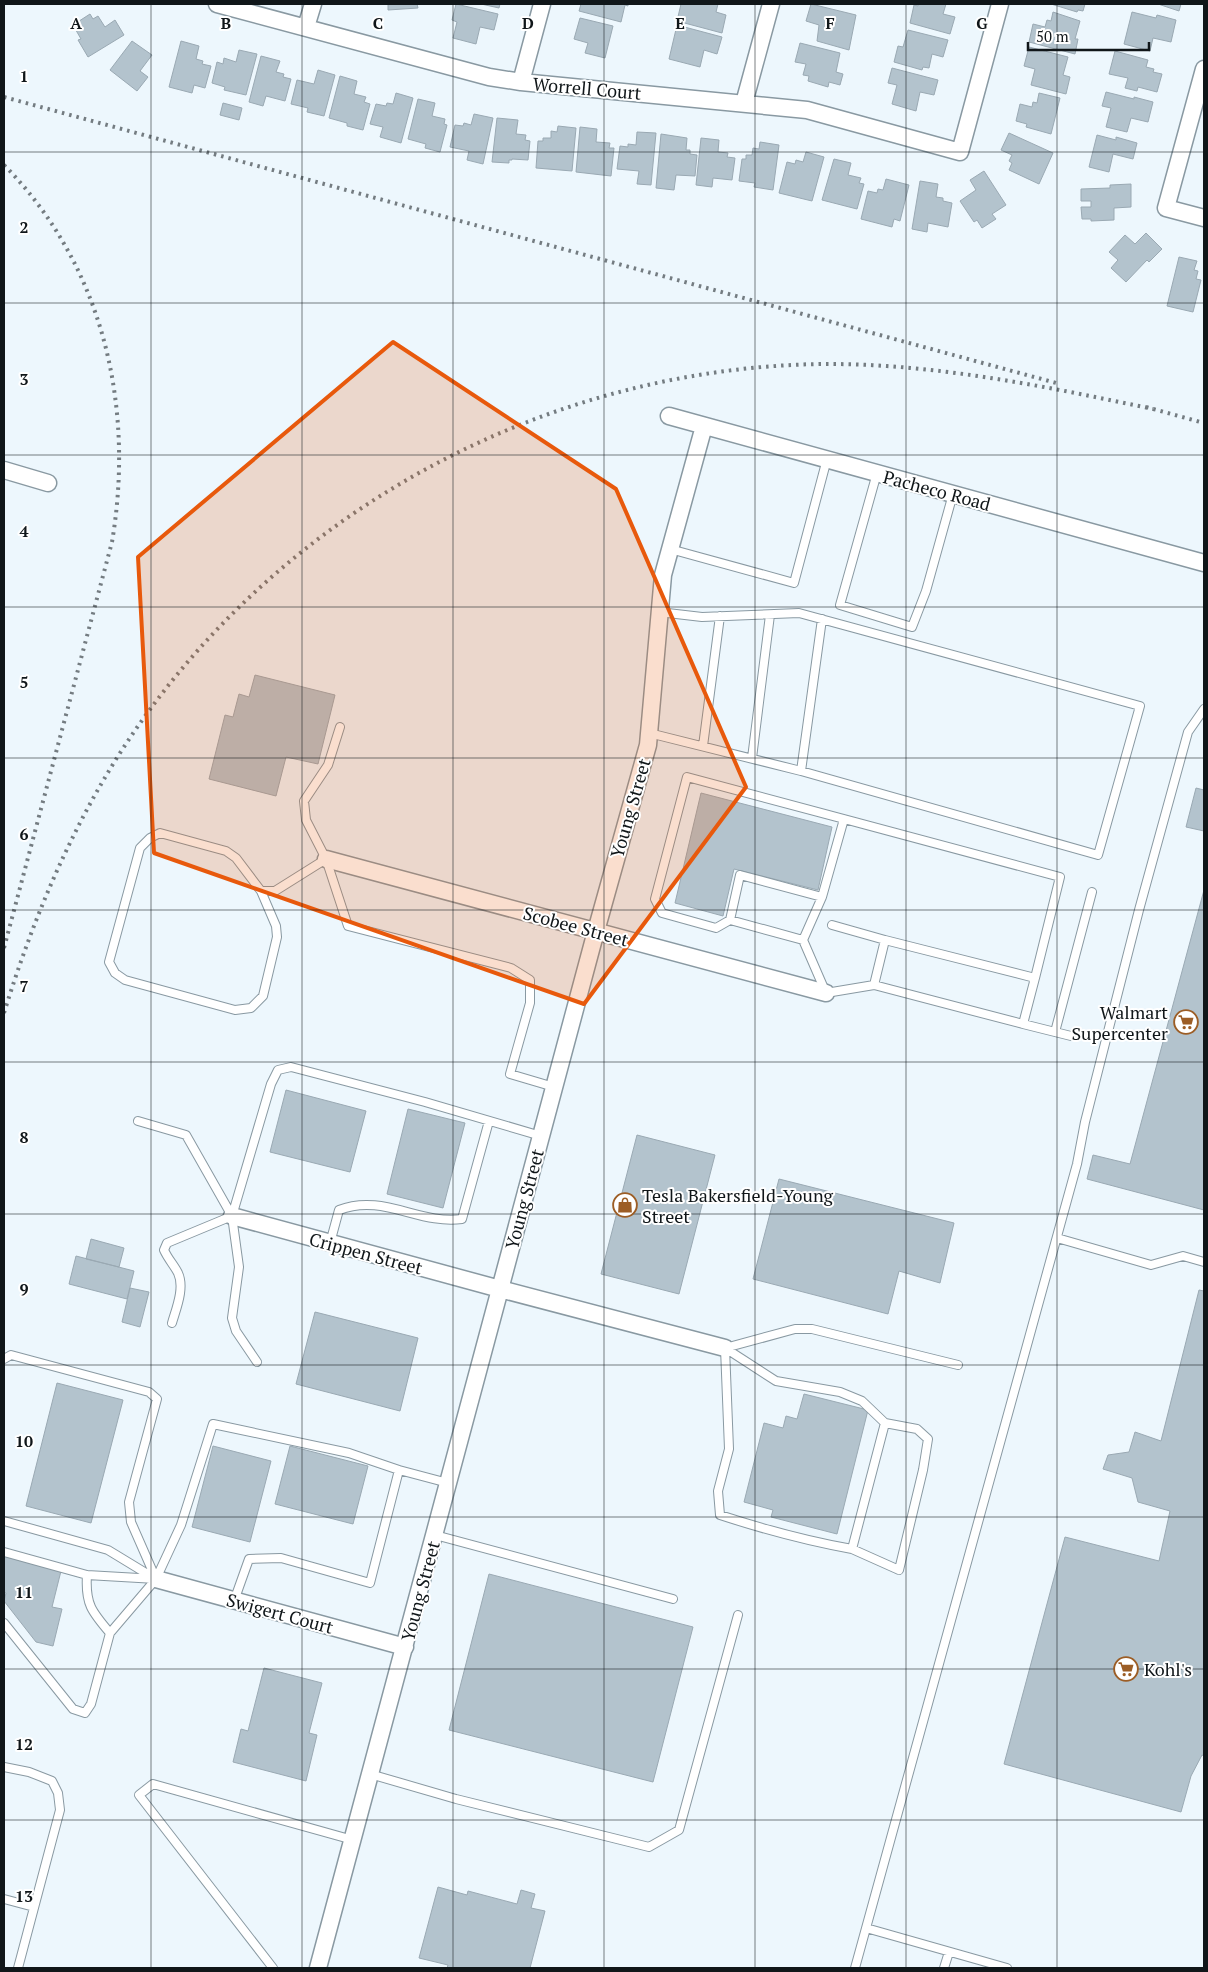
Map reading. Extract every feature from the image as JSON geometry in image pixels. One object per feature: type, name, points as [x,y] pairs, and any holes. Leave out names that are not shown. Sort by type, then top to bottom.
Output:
[{"type":"street","name":"Worrell Court","points":[[217,4],[489,77],[521,82],[806,110],[960,152],[1000,4]]},
{"type":"street","points":[[306,27],[313,4]]},
{"type":"street","points":[[521,82],[542,4]]},
{"type":"street","points":[[744,103],[771,4]]},
{"type":"street","points":[[1204,69],[1166,208],[1204,218]]},
{"type":"street","name":"Pacheco Road","points":[[669,416],[1204,563]]},
{"type":"street","name":"Young Street","points":[[318,1968],[596,931],[648,745],[663,575],[704,426]]},
{"type":"street","points":[[4,470],[48,482]]},
{"type":"street","name":"Scobee Street","points":[[326,859],[826,993]]},
{"type":"street","name":"Crippen Street","points":[[232,1216],[725,1348]]},
{"type":"street","name":"Swigert Court","points":[[156,1579],[405,1647]]},
{"type":"lane","points":[[670,549],[794,583],[827,460]]},
{"type":"lane","points":[[877,473],[840,605],[912,627],[926,591],[953,494]]},
{"type":"lane","points":[[649,733],[801,771],[1098,855],[1140,706],[799,613],[702,617],[660,612]]},
{"type":"lane","points":[[752,758],[770,615]]},
{"type":"lane","points":[[703,746],[720,616]]},
{"type":"lane","points":[[801,771],[822,619]]},
{"type":"lane","points":[[855,1968],[1077,1164],[1084,1122],[1188,732],[1204,709]]},
{"type":"lane","points":[[340,727],[328,765],[304,801],[306,820],[326,859],[348,926],[512,968],[530,980],[530,1003],[510,1074],[554,1087]]},
{"type":"lane","points":[[803,940],[730,920],[716,928],[662,913],[655,899],[687,777],[1060,877],[1023,1024]]},
{"type":"lane","points":[[844,820],[822,897],[803,940],[826,993],[874,985],[1071,1036]]},
{"type":"lane","points":[[160,833],[226,851],[236,858],[261,891],[276,926],[277,937],[263,996],[251,1008],[235,1010],[125,980],[115,972],[109,962],[140,848],[150,838],[160,833]]},
{"type":"lane","points":[[261,891],[274,891],[326,859]]},
{"type":"lane","points":[[730,920],[740,875],[822,897]]},
{"type":"lane","points":[[1055,1032],[1092,892]]},
{"type":"lane","points":[[832,925],[1035,978]]},
{"type":"lane","points":[[874,985],[885,940]]},
{"type":"lane","points":[[232,1216],[271,1084],[278,1070],[291,1067],[425,1102],[541,1136]]},
{"type":"lane","points":[[138,1121],[186,1135],[232,1216],[239,1267],[232,1318],[236,1331],[257,1362]]},
{"type":"lane","points":[[330,1243],[339,1210],[353,1205],[379,1205],[447,1221],[462,1219],[489,1121]]},
{"type":"lane","points":[[172,1323],[180,1292],[180,1281],[179,1274],[164,1250],[167,1243],[232,1216]]},
{"type":"lane","points":[[1056,1238],[1150,1265],[1183,1256],[1204,1262]]},
{"type":"lane","points":[[725,1348],[795,1329],[812,1329],[958,1365]]},
{"type":"lane","points":[[725,1348],[776,1381],[840,1392],[862,1401],[885,1423],[917,1429],[928,1439],[923,1470],[899,1570],[852,1549],[821,1544],[720,1515],[718,1491],[729,1449],[725,1348]]},
{"type":"lane","points":[[4,1359],[11,1355],[149,1392],[157,1399],[129,1502],[131,1522],[156,1579]]},
{"type":"lane","points":[[852,1549],[885,1423]]},
{"type":"lane","points":[[4,1623],[73,1709],[85,1713],[91,1704],[110,1633],[156,1579],[181,1525],[213,1424],[349,1453],[399,1470],[449,1483]]},
{"type":"lane","points":[[234,1601],[249,1559],[281,1558],[370,1584],[399,1470]]},
{"type":"lane","points":[[4,1521],[108,1550],[156,1579]]},
{"type":"lane","points":[[435,1535],[673,1598]]},
{"type":"lane","points":[[4,1552],[87,1574],[156,1579]]},
{"type":"lane","points":[[87,1574],[86,1592],[93,1612],[110,1633]]},
{"type":"lane","points":[[370,1774],[456,1799],[648,1847],[679,1830],[738,1615]]},
{"type":"lane","points":[[4,1767],[29,1772],[52,1781],[58,1793],[60,1810],[18,1968]]},
{"type":"lane","points":[[273,1968],[139,1795],[154,1784],[353,1840]]},
{"type":"lane","points":[[4,1899],[34,1907]]},
{"type":"lane","points":[[866,1928],[1007,1968]]},
{"type":"lane","points":[[944,1968],[949,1952]]},
{"type":"highlighted area","points":[[393,342],[616,489],[746,787],[584,1004],[154,853],[138,557]]},
{"type":"building","points":[[388,4],[417,4],[418,8],[388,10]]},
{"type":"building","points":[[456,4],[498,14],[494,30],[480,27],[476,44],[453,38],[457,22],[452,20]]},
{"type":"building","points":[[481,4],[500,4],[499,8]]},
{"type":"building","points":[[581,4],[628,4],[628,6],[625,5],[621,22],[579,11]]},
{"type":"building","points":[[681,4],[718,4],[716,12],[726,15],[722,33],[677,21]]},
{"type":"building","points":[[811,4],[856,15],[849,50],[817,41],[819,25],[806,21]]},
{"type":"building","points":[[918,4],[946,4],[943,14],[955,17],[950,34],[910,23],[914,5],[918,6]]},
{"type":"building","points":[[1051,4],[1085,4],[1083,11],[1078,10],[1077,12]]},
{"type":"building","points":[[1158,4],[1181,4],[1179,11]]},
{"type":"building","points":[[1053,12],[1080,21],[1075,39],[1078,39],[1075,54],[1029,42],[1033,24],[1045,27],[1047,20],[1051,21]]},
{"type":"building","points":[[1132,12],[1156,18],[1157,15],[1176,20],[1171,42],[1153,38],[1150,51],[1124,44]]},
{"type":"building","points":[[90,14],[93,19],[98,16],[105,27],[115,20],[124,35],[88,57],[78,40],[81,39],[73,25]]},
{"type":"building","points":[[580,18],[613,26],[605,58],[585,53],[588,43],[574,39]]},
{"type":"building","points":[[677,25],[722,37],[717,54],[704,50],[700,67],[669,59]]},
{"type":"building","points":[[908,30],[948,40],[943,57],[932,54],[929,68],[923,67],[922,70],[894,62],[898,46],[903,47]]},
{"type":"building","points":[[132,41],[152,55],[140,71],[148,77],[137,91],[110,70]]},
{"type":"building","points":[[181,41],[199,46],[196,59],[203,61],[202,64],[211,66],[205,88],[194,85],[192,93],[169,87]]},
{"type":"building","points":[[800,43],[840,53],[836,72],[843,74],[840,85],[829,82],[828,87],[808,81],[809,76],[803,75],[806,64],[795,62]]},
{"type":"building","points":[[1029,47],[1068,57],[1063,75],[1070,77],[1066,94],[1031,85],[1035,69],[1024,66]]},
{"type":"building","points":[[239,50],[257,54],[246,95],[224,90],[225,87],[212,83],[217,62],[223,64],[224,58],[236,62]]},
{"type":"building","points":[[1115,51],[1148,60],[1146,67],[1154,69],[1153,72],[1162,74],[1157,92],[1138,87],[1137,91],[1125,88],[1128,78],[1109,74]]},
{"type":"building","points":[[261,56],[280,61],[276,72],[284,74],[283,77],[291,79],[285,101],[266,96],[263,106],[249,102]]},
{"type":"building","points":[[892,68],[938,80],[934,95],[920,92],[916,111],[892,104],[897,85],[888,83]]},
{"type":"building","points":[[318,70],[335,75],[324,116],[307,112],[308,108],[291,104],[297,80],[314,84]]},
{"type":"building","points":[[340,76],[357,81],[354,94],[366,97],[364,102],[370,104],[363,130],[347,126],[347,123],[329,118]]},
{"type":"building","points":[[1106,92],[1153,102],[1148,122],[1131,118],[1127,132],[1106,127],[1111,108],[1102,106]]},
{"type":"building","points":[[396,93],[413,98],[401,143],[380,137],[383,127],[370,124],[376,104],[386,106],[387,103],[393,104]]},
{"type":"building","points":[[1039,93],[1060,98],[1051,134],[1026,127],[1027,124],[1016,121],[1020,104],[1032,107],[1033,102],[1037,103]]},
{"type":"building","points":[[418,99],[435,103],[432,116],[445,119],[444,124],[447,125],[440,152],[425,148],[426,144],[408,139]]},
{"type":"building","points":[[223,103],[242,108],[239,120],[220,115]]},
{"type":"building","points":[[474,114],[493,118],[483,164],[467,160],[469,151],[450,147],[455,125],[463,126],[464,123],[471,125]]},
{"type":"building","points":[[497,118],[518,120],[516,134],[526,135],[525,140],[530,141],[528,160],[512,159],[509,160],[509,163],[492,162]]},
{"type":"building","points":[[558,126],[576,128],[572,171],[536,168],[538,141],[543,141],[543,138],[551,138],[551,131],[557,132]]},
{"type":"building","points":[[580,127],[597,129],[596,142],[610,143],[609,148],[614,148],[611,176],[576,172]]},
{"type":"building","points":[[637,132],[656,133],[651,185],[637,184],[639,171],[617,169],[620,146],[636,145]]},
{"type":"building","points":[[1009,133],[1053,153],[1039,184],[1009,170],[1012,163],[1009,161],[1012,155],[1001,150]]},
{"type":"building","points":[[661,134],[687,138],[686,150],[690,150],[690,154],[697,155],[695,176],[676,175],[674,190],[656,188]]},
{"type":"building","points":[[1097,135],[1116,140],[1116,137],[1137,143],[1133,159],[1113,154],[1109,172],[1089,167]]},
{"type":"building","points":[[701,138],[719,140],[718,152],[728,153],[727,157],[735,158],[732,180],[713,178],[712,187],[696,185]]},
{"type":"building","points":[[760,142],[779,145],[773,190],[754,187],[755,183],[739,181],[742,159],[746,159],[746,155],[752,155],[753,148],[759,149]]},
{"type":"building","points":[[806,152],[824,157],[812,201],[779,193],[787,162],[795,164],[796,160],[803,162]]},
{"type":"building","points":[[834,159],[851,163],[848,175],[861,178],[859,183],[864,184],[857,209],[822,200]]},
{"type":"building","points":[[984,171],[1006,205],[992,214],[996,219],[982,228],[977,220],[974,222],[960,201],[976,190],[970,180]]},
{"type":"building","points":[[886,179],[909,185],[900,221],[894,219],[892,227],[861,219],[868,191],[877,193],[878,189],[883,190]]},
{"type":"building","points":[[920,181],[938,184],[936,197],[943,198],[943,201],[952,203],[948,227],[928,223],[927,232],[912,229]]},
{"type":"building","points":[[1131,184],[1131,207],[1114,208],[1114,220],[1091,221],[1091,219],[1082,219],[1081,207],[1091,207],[1091,201],[1081,201],[1081,189],[1110,188],[1110,185]]},
{"type":"building","points":[[1146,233],[1162,249],[1149,262],[1147,260],[1126,282],[1111,268],[1118,260],[1109,252],[1125,235],[1135,244]]},
{"type":"building","points":[[1179,257],[1197,261],[1194,270],[1198,271],[1196,279],[1201,280],[1193,312],[1167,306]]},
{"type":"building","points":[[255,675],[335,695],[318,764],[286,757],[276,796],[209,779],[225,715],[233,717],[239,694],[249,697]]},
{"type":"building","points":[[1196,788],[1204,790],[1204,831],[1186,827]]},
{"type":"building","points":[[701,793],[832,827],[818,890],[734,869],[723,916],[675,903]]},
{"type":"building","name":"Walmart Supercenter","points":[[1204,890],[1204,1210],[1087,1179],[1093,1155],[1130,1164]]},
{"type":"building","points":[[286,1090],[366,1111],[350,1172],[270,1152]]},
{"type":"building","points":[[408,1109],[465,1123],[443,1208],[387,1194]]},
{"type":"building","points":[[637,1135],[715,1155],[679,1294],[601,1274]]},
{"type":"building","points":[[779,1179],[954,1223],[940,1283],[899,1271],[888,1314],[753,1279]]},
{"type":"building","points":[[91,1239],[124,1248],[119,1267],[86,1259]]},
{"type":"building","points":[[76,1256],[134,1271],[127,1299],[69,1284]]},
{"type":"building","points":[[130,1288],[149,1292],[140,1327],[122,1322]]},
{"type":"building","points":[[1199,1290],[1204,1291],[1204,1756],[1202,1755],[1191,1776],[1181,1812],[1004,1764],[1065,1537],[1159,1561],[1170,1511],[1138,1502],[1132,1478],[1103,1469],[1108,1455],[1129,1452],[1135,1432],[1161,1441]]},
{"type":"building","points":[[315,1312],[418,1338],[400,1411],[296,1384]]},
{"type":"building","points":[[57,1383],[123,1400],[91,1523],[26,1506]]},
{"type":"building","points":[[804,1394],[868,1410],[837,1534],[771,1517],[773,1510],[744,1502],[764,1423],[783,1428],[786,1416],[797,1419]]},
{"type":"building","points":[[213,1446],[271,1461],[250,1542],[192,1527]]},
{"type":"building","points":[[290,1446],[368,1466],[353,1524],[275,1504]]},
{"type":"building","points":[[4,1556],[61,1571],[52,1607],[62,1609],[53,1646],[36,1642],[4,1601],[6,1593],[4,1592]]},
{"type":"building","points":[[489,1574],[693,1627],[653,1782],[449,1730]]},
{"type":"building","points":[[264,1668],[322,1683],[309,1733],[317,1735],[306,1781],[233,1762],[241,1729],[248,1731]]},
{"type":"building","points":[[438,1887],[467,1895],[468,1891],[517,1904],[521,1890],[535,1894],[531,1908],[545,1911],[530,1968],[447,1968],[448,1965],[419,1958]]},
{"type":"railway","points":[[4,97],[1060,384]]},
{"type":"railway","points":[[4,165],[38,204],[66,247],[88,292],[104,340],[114,389],[119,440],[118,491],[112,542],[4,948]]},
{"type":"railway","points":[[4,1013],[27,945],[68,846],[120,753],[182,668],[254,593],[334,527],[422,472],[515,427],[613,394],[715,372],[820,364],[904,367],[1029,384],[1153,409]]},
{"type":"railway","points":[[1146,407],[1204,423]]},
{"type":"place","name":"Walmart Supercenter","points":[[1186,1022]]},
{"type":"place","name":"Tesla Bakersfield-Young Street","points":[[625,1205]]},
{"type":"place","name":"Kohl's","points":[[1126,1669]]}]
